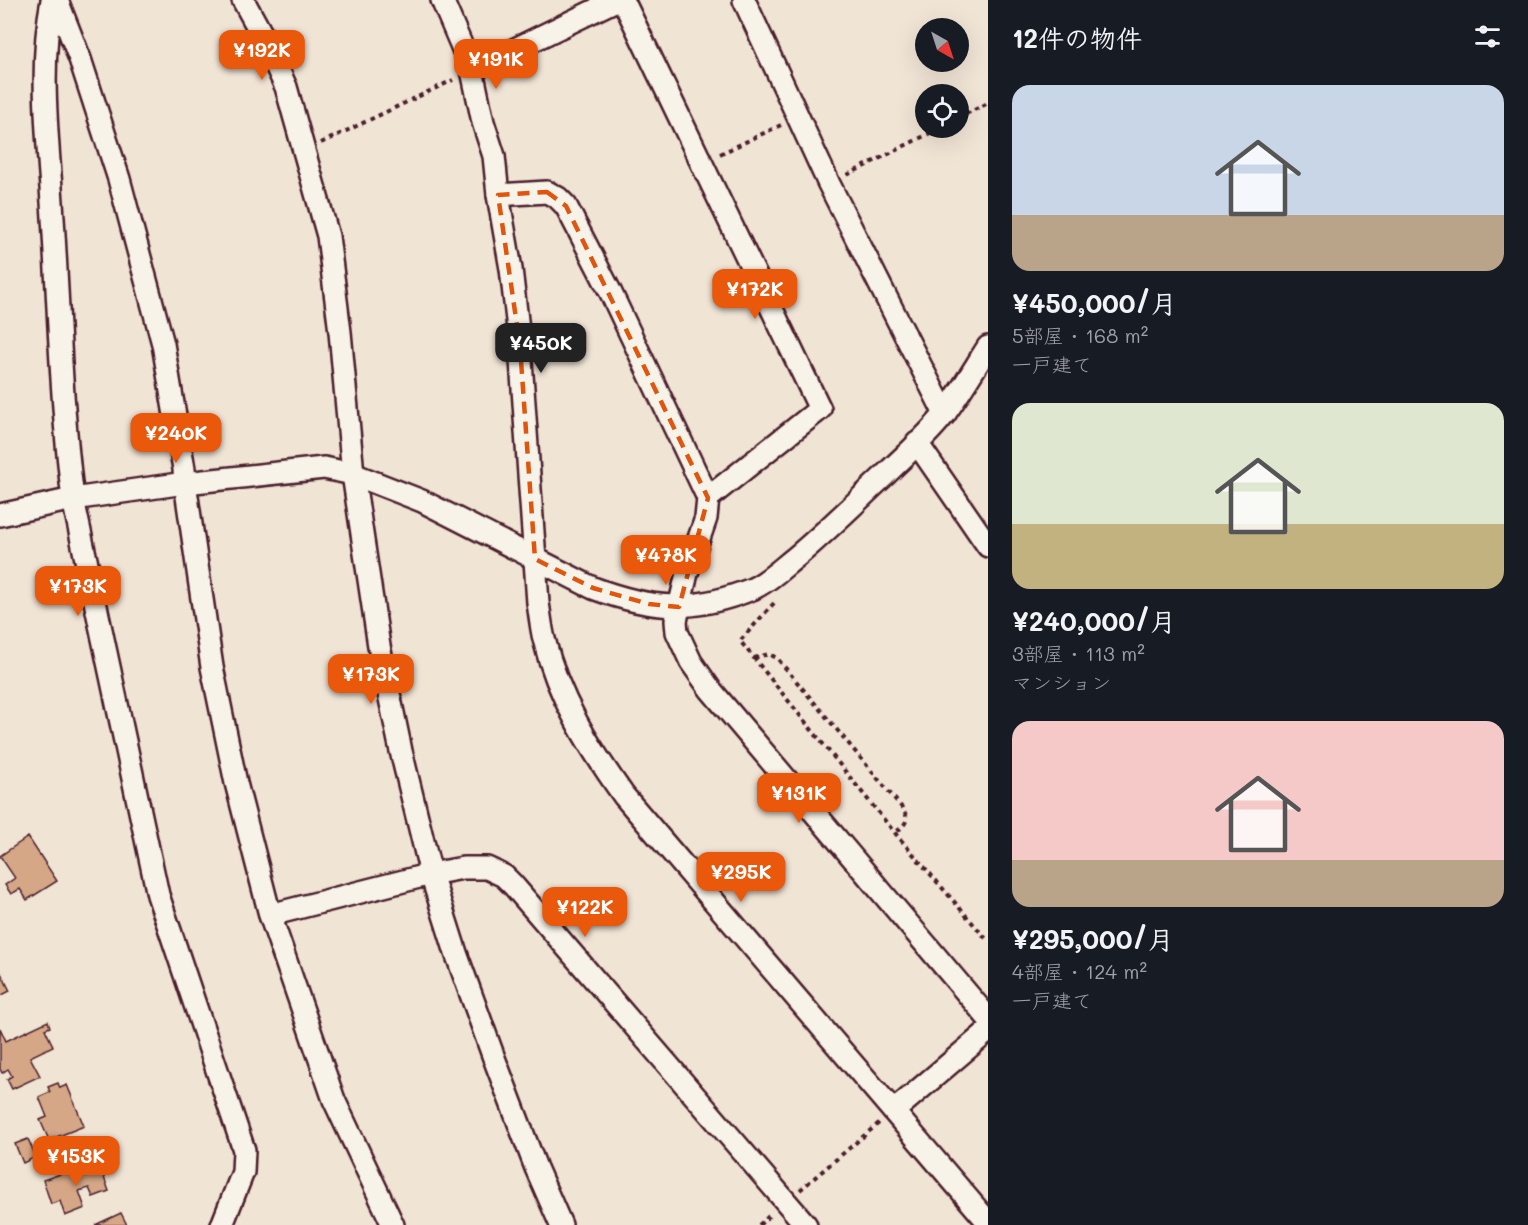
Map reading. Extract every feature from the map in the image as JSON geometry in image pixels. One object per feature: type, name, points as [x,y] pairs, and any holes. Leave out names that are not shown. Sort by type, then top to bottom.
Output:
[{"type":"street","points":[[52,0],[47,24],[44,92],[66,446],[73,500],[158,895],[244,1150],[243,1172],[222,1225]]},
{"type":"street","points":[[57,0],[80,58],[119,179],[163,344],[184,469],[184,483],[212,667],[236,783],[270,915],[334,1100],[393,1225]]},
{"type":"street","points":[[243,0],[286,87],[328,236],[340,332],[353,474],[379,646],[401,751],[431,874],[456,953],[490,1047],[536,1168],[561,1225]]},
{"type":"street","points":[[442,0],[472,70],[483,122],[494,156],[520,346],[538,603],[544,640],[559,685],[573,717],[624,796],[988,1222]]},
{"type":"street","points":[[472,70],[616,0]]},
{"type":"street","points":[[623,0],[820,409],[708,498]]},
{"type":"street","points":[[744,0],[829,184],[945,414]]},
{"type":"street","points":[[498,195],[547,192],[567,206],[708,498],[706,518],[687,573],[676,621],[677,632],[691,662],[710,689],[988,1018]]},
{"type":"street","points":[[0,515],[73,500],[184,483],[324,468],[353,474],[422,501],[593,588],[649,604],[680,607],[715,601],[754,588],[775,575],[818,539],[945,414],[988,347]]},
{"type":"street","points":[[917,443],[988,546]]},
{"type":"street","points":[[270,915],[463,868],[487,868],[504,876],[806,1225]]},
{"type":"street","points":[[894,1112],[988,1031]]},
{"type":"path","points":[[304,152],[472,70]]},
{"type":"path","points":[[969,112],[988,103]]},
{"type":"path","points":[[701,164],[798,118]]},
{"type":"path","points":[[829,184],[920,138]]},
{"type":"path","points":[[775,575],[784,591],[740,641],[896,833],[988,941]]},
{"type":"path","points":[[754,658],[769,654],[777,658],[899,804],[907,820],[905,826],[896,833]]},
{"type":"path","points":[[759,1225],[894,1112]]},
{"type":"highlighted area","points":[[547,192],[566,206],[708,498],[679,607],[649,604],[593,588],[535,559],[520,346],[498,195]]},
{"type":"building","points":[[28,837],[57,881],[27,900],[20,889],[11,894],[5,885],[15,878],[0,856]]},
{"type":"building","points":[[0,971],[10,991],[0,996]]},
{"type":"building","points":[[48,1021],[50,1027],[45,1029],[53,1046],[30,1057],[40,1076],[12,1089],[7,1079],[12,1076],[8,1069],[2,1073],[0,1069],[0,1028],[6,1041]]},
{"type":"building","points":[[58,1083],[60,1088],[67,1085],[84,1126],[49,1140],[40,1120],[47,1117],[39,1097],[50,1092],[48,1087]]},
{"type":"building","points":[[28,1139],[36,1157],[23,1163],[15,1144]]},
{"type":"building","points":[[98,1161],[109,1191],[93,1197],[89,1188],[79,1191],[85,1208],[65,1216],[60,1201],[51,1204],[43,1180]]},
{"type":"building","points":[[121,1213],[127,1225],[95,1225]]}]
